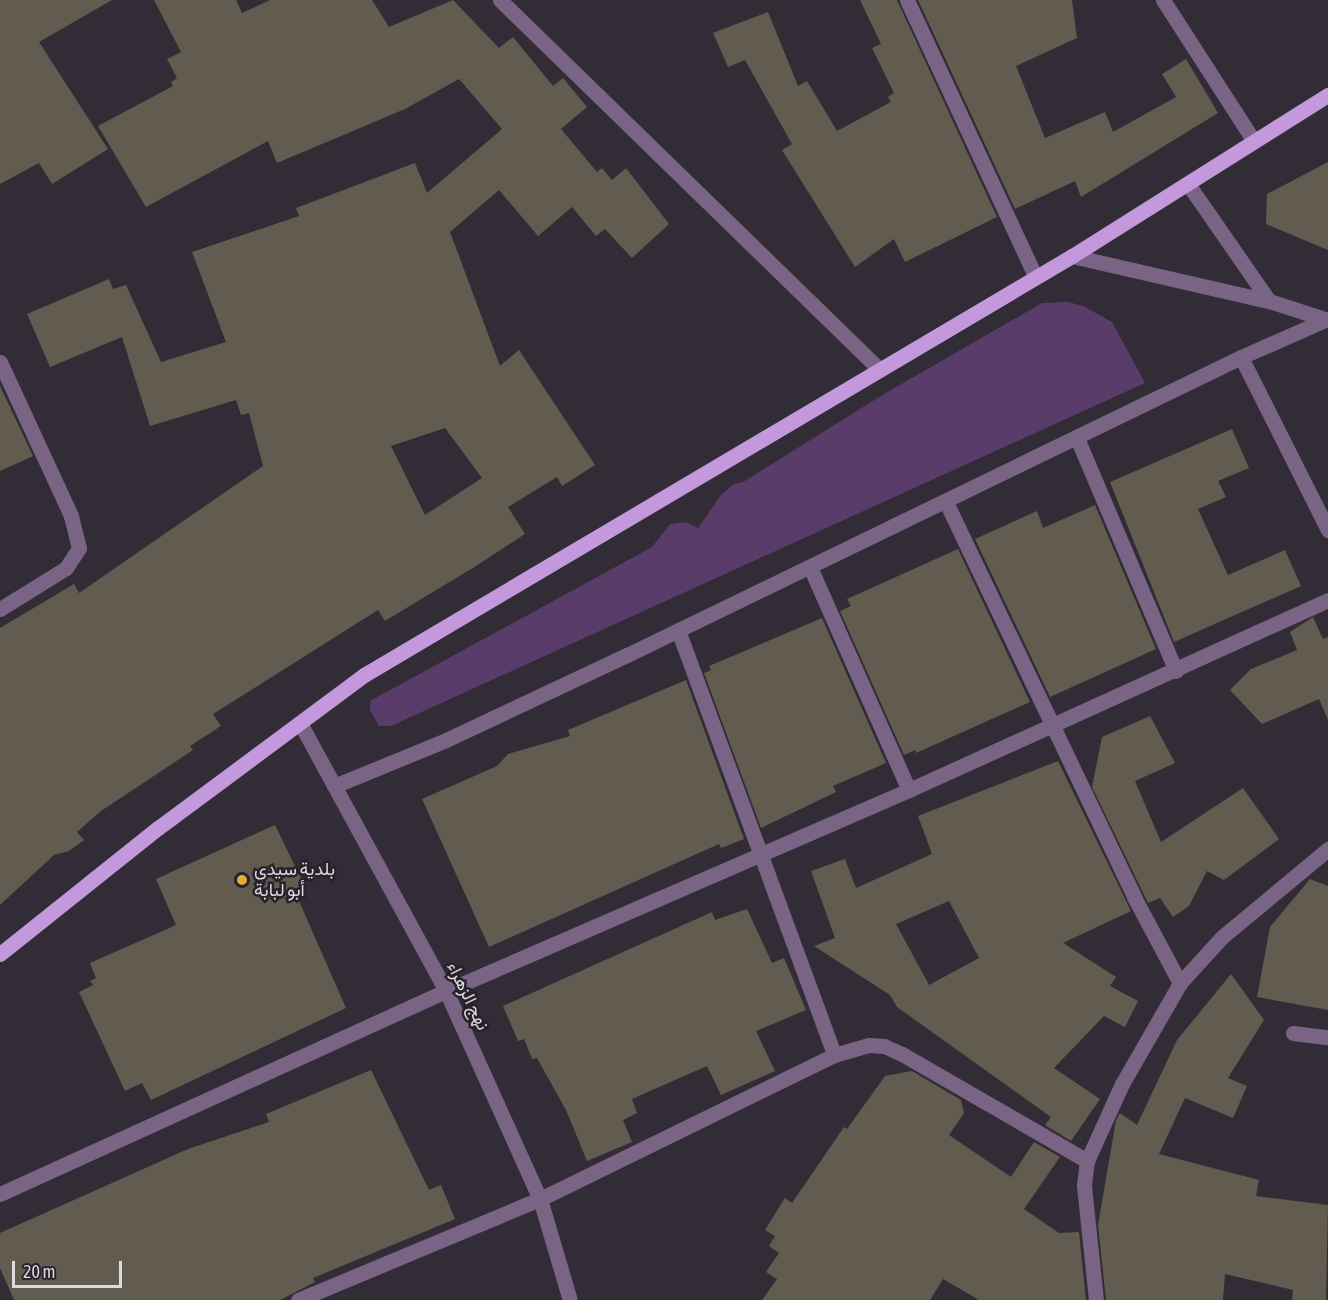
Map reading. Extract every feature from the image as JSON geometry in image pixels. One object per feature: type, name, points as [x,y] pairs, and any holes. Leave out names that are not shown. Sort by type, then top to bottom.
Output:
[{"type":"main road","points":[[0,954],[158,828],[364,675],[685,488],[878,369],[1072,256],[1328,95]]},
{"type":"street","points":[[500,0],[878,369]]},
{"type":"street","points":[[907,0],[1035,276]]},
{"type":"street","points":[[1164,0],[1254,141]]},
{"type":"street","points":[[1188,184],[1269,301]]},
{"type":"street","points":[[1072,256],[1269,301],[1328,320]]},
{"type":"street","points":[[334,786],[446,740],[946,502],[1241,357],[1328,320]]},
{"type":"street","points":[[1241,357],[1328,530]]},
{"type":"street","points":[[0,362],[72,516],[79,548],[66,568],[0,609]]},
{"type":"street","points":[[1077,438],[1176,671]]},
{"type":"street","points":[[946,502],[1134,897],[1180,983]]},
{"type":"street","points":[[810,567],[909,790]]},
{"type":"street","points":[[0,1194],[446,991],[763,855],[1176,671],[1328,600]]},
{"type":"street","points":[[678,630],[763,855],[834,1055]]},
{"type":"street","name":"نهج الزهراء","points":[[300,723],[446,991],[540,1199],[570,1300]]},
{"type":"street","points":[[1096,1300],[1084,1185],[1087,1161],[1122,1084],[1180,983],[1222,937],[1328,849]]},
{"type":"street","points":[[1293,1033],[1328,1037]]},
{"type":"street","points":[[298,1300],[540,1199],[834,1055],[854,1048],[884,1046],[1087,1161]]},
{"type":"shaded area","points":[[1068,302],[1083,306],[1112,322],[1145,383],[391,726],[379,726],[370,710],[370,701],[652,547],[670,524],[686,522],[698,528],[721,495],[734,484],[743,482],[879,397],[1042,303]]},
{"type":"building","points":[[0,0],[112,0],[39,42],[108,149],[52,184],[39,163],[0,184]]},
{"type":"building","points":[[154,0],[236,0],[242,13],[270,0],[372,0],[389,27],[453,0],[499,48],[513,37],[553,86],[563,78],[587,107],[561,129],[597,172],[602,168],[612,180],[626,168],[669,224],[632,258],[605,229],[596,236],[572,207],[538,236],[499,190],[450,232],[500,366],[519,350],[595,465],[562,486],[557,477],[508,507],[525,534],[476,566],[385,621],[378,610],[213,714],[221,726],[190,746],[193,750],[101,811],[77,832],[84,840],[69,851],[54,855],[0,905],[0,628],[74,584],[79,593],[263,466],[249,413],[241,415],[236,400],[150,426],[122,337],[50,367],[27,314],[109,279],[113,289],[126,285],[161,362],[226,342],[192,252],[299,216],[296,208],[415,163],[427,193],[502,129],[459,79],[405,109],[277,163],[268,141],[146,207],[98,126],[173,86],[171,82],[177,78],[167,59],[181,52]],"holes":[[[445,428],[482,478],[425,515],[391,446]]]},
{"type":"building","points":[[860,0],[897,0],[997,217],[905,262],[894,239],[855,267],[782,150],[792,144],[745,60],[728,67],[713,33],[768,12],[798,86],[807,81],[837,131],[891,102],[888,97],[894,93],[872,48],[881,44]]},
{"type":"building","points":[[918,0],[1072,0],[1077,38],[1016,66],[1045,138],[1105,112],[1113,132],[1176,97],[1162,74],[1186,59],[1218,113],[1081,197],[1075,181],[1015,209]]},
{"type":"building","points":[[1328,162],[1328,250],[1266,224],[1267,194]]},
{"type":"building","points":[[0,386],[33,456],[0,471]]},
{"type":"building","points":[[1232,429],[1249,468],[1218,481],[1226,497],[1198,509],[1228,575],[1285,550],[1301,586],[1174,642],[1110,482]]},
{"type":"building","points":[[1095,505],[1156,649],[1050,697],[975,539],[1037,511],[1043,528]]},
{"type":"building","points":[[958,549],[1030,702],[916,753],[915,750],[904,755],[840,611],[851,606],[847,599]]},
{"type":"building","points":[[1313,617],[1323,639],[1328,637],[1328,720],[1319,699],[1262,724],[1230,690],[1251,669],[1297,650],[1290,632]]},
{"type":"building","points":[[822,618],[886,763],[833,786],[836,792],[761,828],[704,673],[711,670],[709,666]]},
{"type":"building","points":[[686,680],[744,839],[721,848],[719,844],[489,947],[422,799],[497,766],[508,754],[570,736],[568,730]]},
{"type":"building","points":[[1150,716],[1175,763],[1135,781],[1161,842],[1243,788],[1279,839],[1224,880],[1207,871],[1189,906],[1173,917],[1160,898],[1148,903],[1092,787],[1102,737]]},
{"type":"building","points":[[1058,761],[1131,911],[1063,943],[1116,977],[1110,986],[1138,1001],[1125,1027],[1104,1016],[1054,1068],[1100,1099],[1071,1141],[1045,1125],[1051,1117],[897,1007],[890,995],[814,946],[835,938],[811,871],[845,859],[856,888],[932,854],[918,816]],"holes":[[[949,901],[979,958],[929,985],[896,924]]]},
{"type":"building","points":[[275,825],[306,889],[296,894],[346,1008],[151,1100],[142,1083],[125,1091],[79,992],[93,985],[90,981],[96,978],[90,963],[176,925],[156,879]]},
{"type":"building","points":[[1310,879],[1328,886],[1328,1010],[1257,997],[1270,927]]},
{"type":"building","points":[[747,909],[772,963],[784,958],[806,1010],[756,1031],[775,1071],[721,1095],[707,1066],[632,1099],[637,1113],[623,1120],[632,1142],[587,1161],[566,1110],[537,1058],[532,1059],[524,1039],[518,1041],[503,1006],[712,912],[715,920]]},
{"type":"building","points":[[1231,974],[1264,1020],[1228,1078],[1247,1086],[1233,1118],[1185,1098],[1159,1154],[1259,1180],[1256,1196],[1328,1205],[1326,1300],[1292,1300],[1293,1290],[1225,1274],[1223,1300],[1106,1300],[1098,1225],[1116,1120],[1120,1113],[1137,1125],[1177,1040]]},
{"type":"building","points":[[371,1070],[429,1190],[441,1185],[455,1219],[313,1278],[315,1282],[280,1300],[14,1300],[0,1268],[0,1233],[188,1149],[269,1122],[266,1114]]},
{"type":"building","points":[[912,1071],[961,1100],[964,1113],[949,1135],[1011,1177],[1034,1142],[1060,1157],[1024,1209],[1059,1233],[1079,1232],[1086,1300],[979,1300],[943,1279],[930,1300],[762,1300],[777,1279],[766,1272],[779,1253],[769,1246],[775,1236],[765,1230],[785,1198],[792,1203],[844,1127],[847,1129],[885,1076]]},
{"type":"place","name":"بلدية سيدي أبو لبابة","points":[[242,880]]}]
